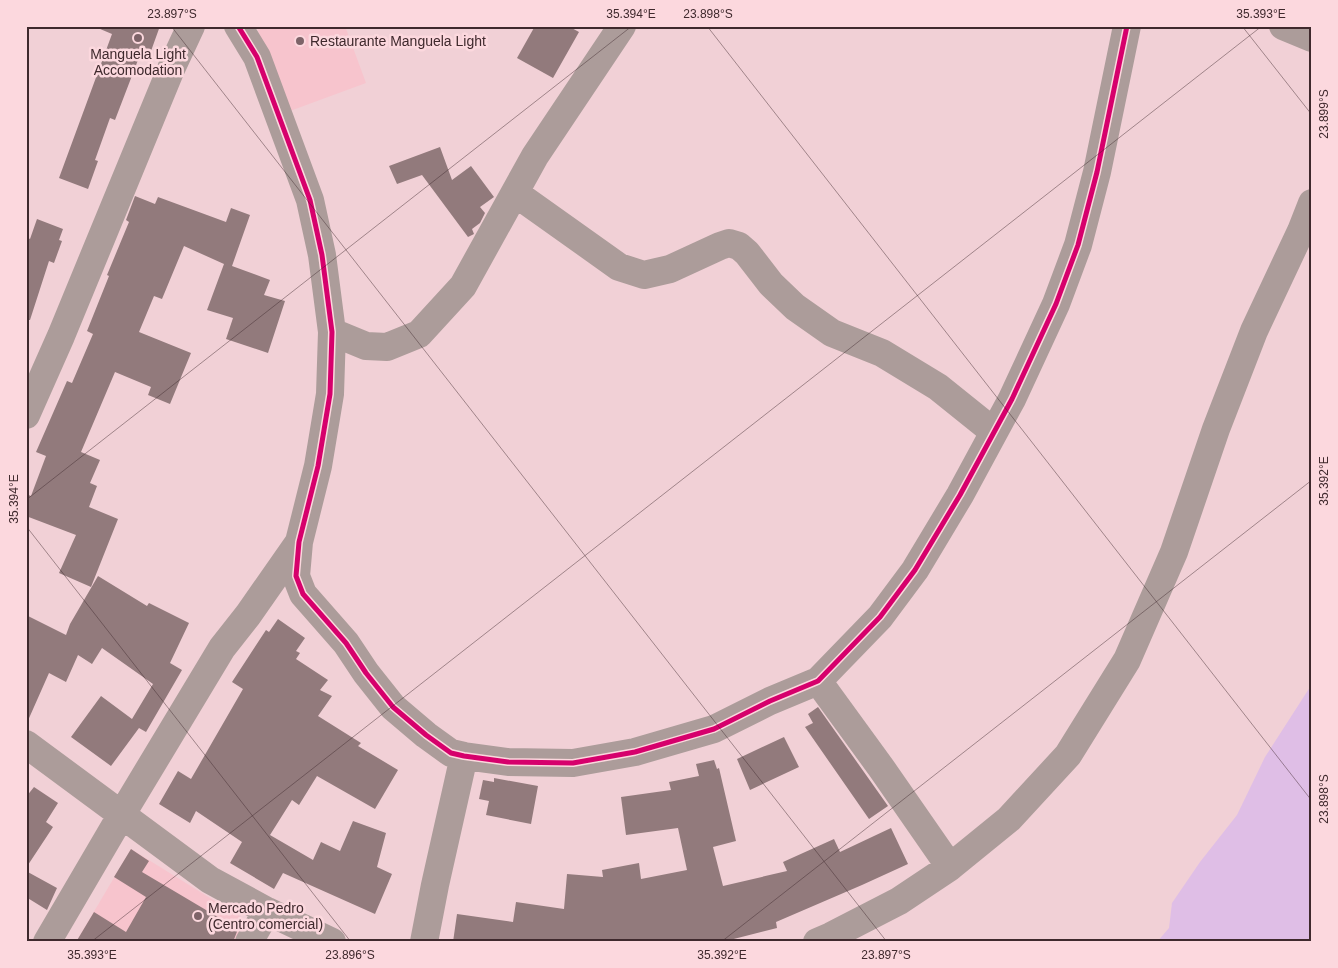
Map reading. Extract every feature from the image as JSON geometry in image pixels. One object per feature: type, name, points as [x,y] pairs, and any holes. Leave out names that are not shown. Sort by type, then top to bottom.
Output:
[{"type":"street","points":[[26,414],[191,26]]},
{"type":"street","points":[[238,26],[257,57],[310,200],[322,255],[332,332],[328,403],[318,466],[299,542],[296,576],[302,594],[346,643],[366,673],[393,707],[451,753],[508,762],[573,763],[635,752],[714,729],[770,701],[818,681],[880,617],[915,570],[960,496],[1012,399],[1056,304],[1078,245],[1097,172],[1127,26]]},
{"type":"street","points":[[332,332],[366,346],[387,347],[419,334],[463,286],[535,156],[622,26]]},
{"type":"street","points":[[1284,26],[1312,38]]},
{"type":"street","points":[[515,193],[619,267],[644,275],[670,269],[729,243],[739,246],[747,253],[771,284],[795,307],[832,332],[882,353],[938,387],[994,432]]},
{"type":"street","points":[[826,940],[899,901],[950,866],[1009,819],[1068,755],[1127,660],[1174,552],[1216,429],[1254,332],[1312,202]]},
{"type":"street","points":[[46,942],[222,648],[248,615],[299,542]]},
{"type":"street","points":[[818,681],[882,768],[950,866]]},
{"type":"street","points":[[26,744],[210,880],[267,911],[332,942]]},
{"type":"street","points":[[424,942],[464,756]]},
{"type":"street","points":[[249,942],[267,911]]},
{"type":"shaded area","points":[[256,26],[345,26],[366,83],[290,111]]},
{"type":"shaded area","points":[[1312,684],[1312,942],[1157,942],[1169,928],[1172,903],[1200,862],[1237,815],[1265,757]]},
{"type":"shaded area","points":[[131,849],[252,924],[241,942],[76,942]]},
{"type":"building","points":[[93,26],[160,26],[151,51],[143,47],[115,120],[110,118],[95,160],[98,161],[88,189],[59,178],[112,34]]},
{"type":"building","points":[[535,26],[568,26],[579,32],[553,78],[517,58]]},
{"type":"building","points":[[440,147],[452,180],[471,166],[494,197],[480,207],[485,213],[480,223],[472,229],[474,234],[468,237],[422,175],[397,184],[389,166]]},
{"type":"building","points":[[135,196],[155,204],[158,197],[226,222],[231,208],[250,215],[232,266],[270,280],[264,295],[285,301],[268,353],[226,339],[233,318],[207,310],[224,264],[184,246],[162,299],[154,296],[139,332],[191,353],[170,404],[148,395],[151,387],[115,372],[81,452],[100,460],[90,483],[97,486],[89,507],[118,519],[91,587],[59,573],[76,535],[26,516],[26,494],[31,496],[46,456],[36,452],[67,381],[72,383],[93,334],[87,331],[129,222],[126,220]]},
{"type":"building","points":[[37,219],[63,229],[59,240],[62,241],[54,263],[49,261],[30,320],[26,320],[26,237],[30,239]]},
{"type":"building","points":[[98,576],[147,606],[149,603],[189,623],[170,663],[182,670],[146,732],[139,728],[111,766],[71,737],[101,696],[132,719],[153,684],[102,648],[92,664],[78,655],[66,682],[49,673],[26,725],[26,615],[66,635],[70,624]]},
{"type":"building","points":[[278,619],[305,638],[296,651],[300,653],[296,659],[328,680],[320,690],[332,696],[318,716],[361,743],[358,746],[398,770],[375,809],[317,776],[299,805],[292,800],[270,835],[313,860],[321,842],[340,851],[353,821],[386,833],[377,867],[392,874],[375,914],[283,873],[274,889],[230,863],[242,842],[196,811],[190,823],[159,804],[178,771],[191,779],[243,689],[232,682],[266,630],[269,632]]},
{"type":"building","points":[[818,707],[888,806],[869,819],[805,727],[813,723],[808,714]]},
{"type":"building","points":[[784,737],[799,767],[750,790],[737,759]]},
{"type":"building","points":[[714,760],[717,769],[719,768],[736,841],[713,847],[723,886],[787,871],[783,862],[834,839],[840,852],[891,828],[908,864],[776,922],[777,928],[722,942],[453,942],[457,914],[513,922],[516,902],[564,909],[567,874],[603,877],[602,870],[639,863],[641,879],[687,870],[678,828],[626,835],[621,797],[671,790],[669,782],[699,776],[696,764]]},
{"type":"building","points":[[494,778],[538,786],[531,824],[486,815],[489,801],[479,799],[483,780],[494,782]]},
{"type":"building","points":[[34,787],[58,803],[46,822],[53,827],[26,868],[26,797]]},
{"type":"building","points":[[131,849],[149,861],[142,872],[238,929],[233,942],[76,942],[94,912],[126,932],[146,897],[114,877]]},
{"type":"building","points":[[26,871],[57,888],[47,910],[26,897]]},
{"type":"cycle path","points":[[238,26],[257,57],[310,200],[322,255],[332,332],[330,394],[318,466],[299,542],[296,576],[303,594],[346,643],[366,673],[393,707],[451,753],[508,762],[573,763],[635,752],[714,729],[770,701],[818,681],[880,617],[915,570],[960,495],[1012,399],[1056,304],[1078,245],[1097,172],[1127,26]]},
{"type":"place","name":"Manguela Light Accomodation","points":[[138,38]]},
{"type":"place","name":"Restaurante Manguela Light","points":[[300,41]]},
{"type":"place","name":"Mercado Pedro (Centro comercial)","points":[[198,916]]}]
